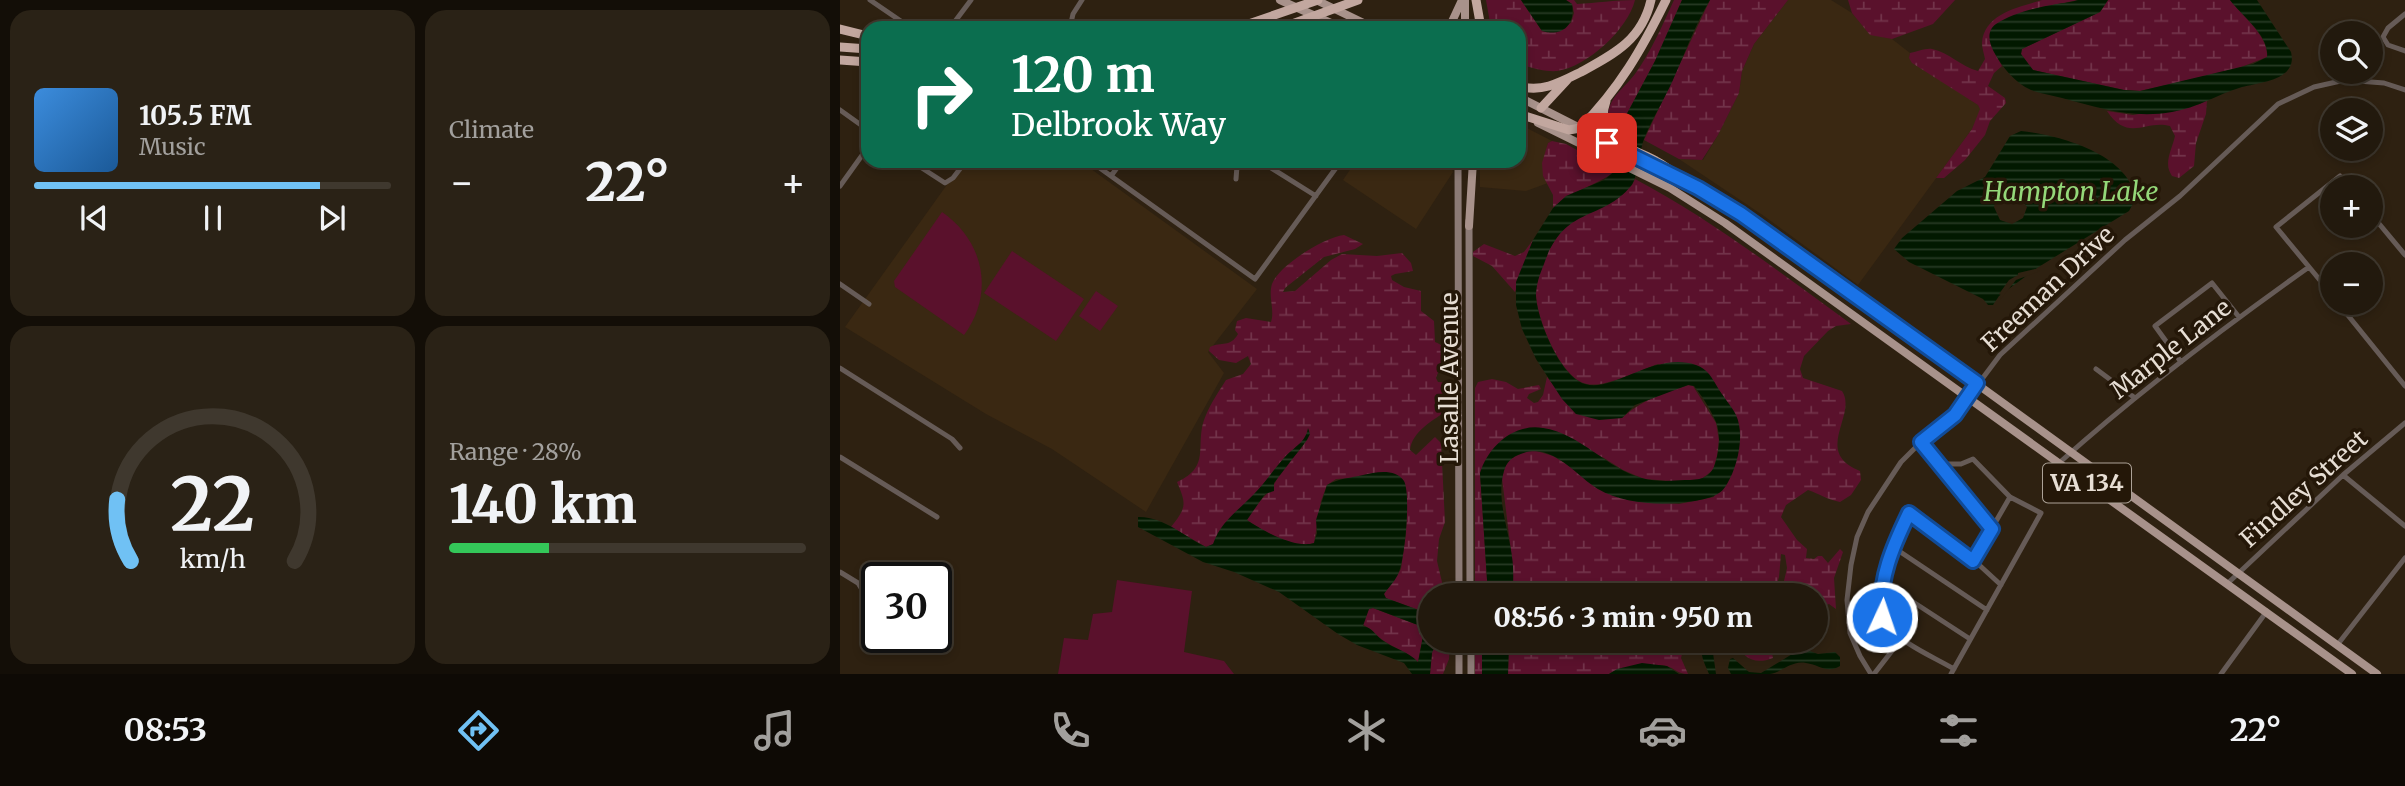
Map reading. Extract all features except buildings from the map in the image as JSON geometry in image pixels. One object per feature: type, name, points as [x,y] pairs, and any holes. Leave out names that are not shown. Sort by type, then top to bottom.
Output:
[{"type":"highway","points":[[1300,21],[1357,0]]},
{"type":"highway","points":[[1476,0],[1480,21]]},
{"type":"highway","points":[[1526,87],[1543,88],[1568,79],[1611,56],[1622,48],[1639,28],[1651,0]]},
{"type":"highway","points":[[1526,117],[1569,130],[1580,128],[1639,55],[1666,0]]},
{"type":"highway","points":[[1260,21],[1312,1]]},
{"type":"highway","points":[[840,29],[861,34]]},
{"type":"highway","points":[[840,47],[861,48]]},
{"type":"highway","points":[[840,60],[861,62]]},
{"type":"highway","points":[[1541,108],[1568,79]]},
{"type":"highway","points":[[1606,99],[1603,123],[1607,134],[1617,145],[1684,181]]},
{"type":"main road","points":[[1280,0],[1326,21]]},
{"type":"main road","points":[[1452,21],[1464,0]]},
{"type":"main road","points":[[1464,0],[1465,21]]},
{"type":"main road","points":[[1312,1],[1358,21]]},
{"type":"main road","points":[[1526,100],[1617,145]]},
{"type":"main road","name":"VA 134","points":[[1526,117],[1643,175],[1725,222],[2352,674]]},
{"type":"main road","name":"Lasalle Avenue","points":[[1458,168],[1459,583]]},
{"type":"main road","points":[[1469,226],[1471,168]]},
{"type":"main road","name":"VA 134","points":[[1684,181],[1741,214],[2377,674]]},
{"type":"main road","name":"Lasalle Avenue","points":[[1469,226],[1471,583]]},
{"type":"main road","points":[[1459,653],[1459,674]]},
{"type":"main road","points":[[1471,653],[1471,674]]},
{"type":"street","points":[[870,0],[901,21]]},
{"type":"street","points":[[955,21],[971,0]]},
{"type":"street","points":[[1071,21],[1082,0]]},
{"type":"street","points":[[2405,14],[2388,28],[2383,37],[2388,45],[2405,51]]},
{"type":"street","name":"Freeman Drive","points":[[1872,674],[1854,644],[1848,622],[1848,583],[1853,553],[1863,522],[1882,488],[1901,462],[1948,421],[1994,361],[2012,343],[2141,226],[2194,184],[2278,104],[2314,86],[2345,80],[2384,83],[2405,90]]},
{"type":"street","points":[[840,110],[861,125]]},
{"type":"street","points":[[840,186],[861,157]]},
{"type":"street","points":[[921,168],[941,182],[953,178],[961,168]]},
{"type":"street","points":[[1100,168],[1255,279],[1335,168]]},
{"type":"street","points":[[1111,176],[1117,168]]},
{"type":"street","points":[[1236,179],[1237,168]]},
{"type":"street","points":[[1271,168],[1316,196]]},
{"type":"street","points":[[2320,192],[2276,227],[2320,280]]},
{"type":"street","points":[[2383,228],[2405,255]]},
{"type":"street","name":"Marple Lane","points":[[2059,463],[2135,398],[2239,317],[2309,267]]},
{"type":"street","points":[[2181,362],[2155,326],[2212,283],[2239,317]]},
{"type":"street","points":[[840,284],[869,303]]},
{"type":"street","points":[[2348,315],[2405,386]]},
{"type":"street","points":[[840,368],[951,439],[960,448]]},
{"type":"street","points":[[2096,369],[2135,398]]},
{"type":"street","name":"Findley Street","points":[[2228,583],[2343,475],[2405,423]]},
{"type":"street","points":[[1921,442],[1992,529]]},
{"type":"street","points":[[840,457],[937,517]]},
{"type":"street","points":[[1940,464],[1961,464],[1973,459],[2011,497],[2041,513],[2001,585],[1987,610],[1970,639],[1952,672],[1902,638],[1882,617],[1881,604],[1887,563],[1909,513],[2001,585]]},
{"type":"street","points":[[2343,475],[2405,526]]},
{"type":"street","points":[[1973,561],[2011,497]]},
{"type":"street","points":[[1894,547],[1987,610]]},
{"type":"street","points":[[2338,644],[2405,558]]},
{"type":"street","points":[[840,572],[861,588]]},
{"type":"street","points":[[1884,583],[1970,639]]},
{"type":"street","points":[[2221,674],[2267,611]]},
{"type":"street","points":[[1872,674],[1902,638]]},
{"type":"shaded area","points":[[1788,0],[1831,0],[1852,13],[1870,34],[1892,39],[1910,53],[1909,58],[1981,109],[1972,129],[1858,285],[1764,216],[1679,159],[1703,160],[1739,93],[1742,71],[1754,44]]},
{"type":"shaded area","points":[[1526,128],[1552,141],[1548,143],[1543,176],[1548,183],[1526,191],[1480,187],[1480,168],[1526,168]]},
{"type":"shaded area","points":[[959,168],[1090,168],[1257,289],[1208,352],[1224,373],[1146,512],[1052,449],[986,414],[845,327]]},
{"type":"shaded area","points":[[1351,168],[1452,168],[1453,172],[1416,229],[1343,180]]},
{"type":"green space","points":[[1486,0],[1521,0],[1542,31],[1571,23],[1574,13],[1572,4],[1566,0],[1574,0],[1577,4],[1635,0],[1624,23],[1605,45],[1581,62],[1557,71],[1526,66],[1526,21],[1490,21]]},
{"type":"green space","points":[[1674,0],[1682,0],[1655,61],[1622,123],[1626,131],[1621,136],[1609,121],[1611,104],[1646,57]]},
{"type":"green space","points":[[1710,0],[1788,0],[1754,44],[1742,71],[1739,93],[1702,160],[1679,159],[1644,140]]},
{"type":"green space","points":[[1848,0],[1955,0],[1933,24],[1892,39],[1870,35],[1852,13]]},
{"type":"green space","points":[[2042,0],[2078,0],[2033,9],[2000,22],[1993,50],[2002,66],[1994,73],[1988,86],[2005,98],[2006,103],[1990,121],[1985,135],[1965,160],[1944,178],[1936,178],[1972,129],[1980,109],[1978,105],[1912,63],[1910,53],[1932,49],[1978,71],[1985,59],[1982,43],[1989,25],[2004,13]]},
{"type":"green space","points":[[2108,0],[2230,0],[2264,41],[2267,57],[2236,69],[2140,91],[2124,90],[2033,70],[2021,54],[2022,49],[2100,12]]},
{"type":"green space","points":[[2207,100],[2206,114],[2196,143],[2194,166],[2179,178],[2172,176],[2168,166],[2175,136],[2170,126],[2130,128],[2115,121],[2107,111],[2133,115],[2200,104]]},
{"type":"green space","points":[[1552,141],[1566,144],[1615,171],[1568,196],[1553,208],[1553,195],[1543,176],[1542,163],[1548,143]]},
{"type":"green space","points":[[1635,179],[1719,229],[1851,324],[1836,326],[1828,331],[1804,356],[1800,369],[1803,378],[1842,391],[1845,411],[1837,444],[1839,454],[1846,463],[1860,471],[1861,480],[1851,495],[1840,502],[1808,490],[1786,505],[1781,517],[1807,549],[1806,558],[1822,556],[1828,563],[1840,549],[1843,552],[1834,578],[1836,609],[1828,604],[1828,583],[1784,583],[1787,568],[1785,555],[1781,554],[1777,583],[1513,583],[1502,478],[1506,463],[1530,449],[1553,456],[1576,470],[1598,489],[1635,501],[1679,504],[1714,497],[1730,406],[1716,386],[1658,364],[1594,385],[1577,380],[1552,347],[1537,306],[1536,288],[1542,264],[1558,236],[1583,213],[1632,185]]},
{"type":"green space","points":[[942,212],[968,238],[980,269],[980,302],[964,335],[895,287],[894,281]]},
{"type":"green space","points":[[1344,235],[1363,244],[1355,249],[1324,257],[1283,292],[1295,291],[1342,254],[1377,256],[1402,253],[1411,263],[1413,271],[1395,274],[1391,276],[1392,280],[1404,287],[1421,291],[1421,311],[1434,321],[1435,342],[1445,349],[1446,353],[1436,378],[1438,382],[1453,383],[1449,409],[1419,432],[1410,450],[1416,455],[1435,437],[1441,443],[1445,522],[1439,539],[1437,561],[1442,583],[1418,583],[1418,610],[1385,598],[1384,594],[1401,569],[1406,533],[1407,494],[1352,478],[1336,479],[1327,485],[1321,501],[1314,543],[1288,542],[1247,520],[1303,445],[1308,429],[1302,442],[1226,522],[1214,544],[1206,547],[1171,527],[1183,506],[1177,482],[1188,476],[1199,461],[1202,426],[1208,411],[1226,380],[1243,374],[1251,364],[1248,356],[1236,363],[1219,360],[1209,351],[1210,347],[1229,343],[1235,338],[1238,334],[1235,330],[1237,321],[1246,318],[1271,322],[1271,289],[1276,277],[1304,253]]},
{"type":"green space","points":[[1533,240],[1515,292],[1492,266],[1473,256],[1473,252],[1484,244],[1515,256],[1524,252]]},
{"type":"green space","points":[[1012,251],[1084,299],[1056,341],[984,293]]},
{"type":"green space","points":[[1096,291],[1118,306],[1100,331],[1079,316]]},
{"type":"green space","points":[[1547,377],[1576,414],[1622,418],[1653,398],[1689,385],[1693,386],[1716,423],[1719,440],[1713,470],[1700,480],[1644,479],[1543,428],[1480,473],[1487,583],[1475,583],[1475,388],[1478,382],[1492,379],[1506,382],[1518,389],[1539,385],[1541,389],[1529,394],[1527,398],[1534,403],[1543,395]]},
{"type":"green space","points":[[1117,580],[1192,591],[1184,652],[1224,661],[1234,674],[1058,674],[1064,638],[1088,640],[1093,614],[1112,612]]},
{"type":"green space","points":[[1373,608],[1418,625],[1418,662],[1362,624],[1369,609]]},
{"type":"green space","points":[[1432,653],[1449,653],[1443,674],[1430,674]]},
{"type":"green space","points":[[1475,653],[1482,653],[1482,674],[1475,674]]},
{"type":"green space","points":[[1509,653],[1682,653],[1681,658],[1688,674],[1666,666],[1654,665],[1628,668],[1609,674],[1508,674]]},
{"type":"green space","points":[[1743,653],[1772,653],[1773,658],[1761,661]]},
{"type":"water","points":[[1521,0],[1566,0],[1572,4],[1570,23],[1561,31],[1542,31]]},
{"type":"water","points":[[1682,0],[1710,0],[1644,139],[1631,186],[1608,205],[1572,223],[1562,232],[1552,245],[1537,283],[1537,306],[1545,332],[1559,359],[1567,371],[1585,384],[1609,383],[1665,363],[1696,365],[1707,371],[1739,423],[1739,450],[1734,468],[1721,492],[1713,496],[1683,503],[1658,504],[1620,498],[1598,489],[1552,455],[1530,452],[1518,455],[1506,465],[1502,485],[1502,506],[1513,562],[1513,583],[1487,583],[1480,473],[1489,454],[1512,433],[1532,427],[1556,431],[1617,467],[1653,480],[1699,479],[1707,476],[1715,464],[1719,443],[1718,427],[1694,386],[1688,385],[1635,405],[1622,418],[1599,420],[1576,414],[1562,399],[1536,359],[1522,329],[1516,305],[1516,282],[1533,240],[1553,208],[1566,196],[1604,180],[1615,171],[1626,131],[1622,123],[1655,61]]},
{"type":"water","points":[[2078,0],[2108,0],[2100,12],[2022,49],[2021,54],[2033,70],[2124,90],[2140,91],[2253,64],[2267,57],[2267,49],[2260,34],[2230,0],[2257,0],[2291,52],[2292,61],[2289,69],[2276,78],[2233,90],[2190,107],[2158,114],[2103,109],[2025,87],[1997,58],[1990,41],[1991,30],[2002,20],[2016,14]]},
{"type":"water","name":"Hampton Lake","points":[[2021,131],[2036,133],[2089,149],[2120,169],[2130,182],[2136,198],[2129,211],[2037,268],[1999,296],[1993,305],[1988,305],[1983,299],[1909,262],[1894,249],[1902,238],[1957,191],[1985,177],[2010,136]],"holes":[[[1997,193],[2017,193],[2027,207],[2023,218],[2012,224],[2000,220],[1994,207]]]},
{"type":"water","points":[[1308,428],[1310,434],[1307,440],[1274,483],[1274,491],[1265,494],[1247,520],[1270,534],[1289,541],[1314,543],[1317,533],[1316,520],[1327,485],[1379,472],[1400,477],[1404,481],[1407,499],[1403,553],[1398,575],[1384,594],[1386,598],[1418,610],[1418,625],[1373,608],[1369,609],[1363,626],[1418,662],[1420,653],[1432,653],[1430,674],[1412,674],[1404,663],[1357,645],[1279,592],[1203,562],[1138,527],[1138,517],[1156,520],[1206,547],[1213,544],[1225,523],[1302,441]]},
{"type":"water","points":[[1835,652],[1840,657],[1840,666],[1835,668],[1827,669],[1801,663],[1770,674],[1731,674],[1728,668],[1730,659],[1733,658],[1749,672],[1761,673],[1794,653]]},
{"type":"water","points":[[1482,653],[1509,653],[1508,674],[1482,674]]},
{"type":"water","points":[[1702,653],[1713,653],[1716,674],[1709,674]]},
{"type":"water","points":[[1642,663],[1667,666],[1679,674],[1609,674],[1617,669]]},
{"type":"pier","points":[[2035,269],[2040,271],[2016,280],[2000,300],[1999,294],[2009,280],[2018,273]]},
{"type":"route","points":[[1607,143],[1698,188],[1741,214],[1977,383],[1955,415],[1921,442],[1992,529],[1973,561],[1909,513],[1887,563],[1881,604],[1882,617]]}]
